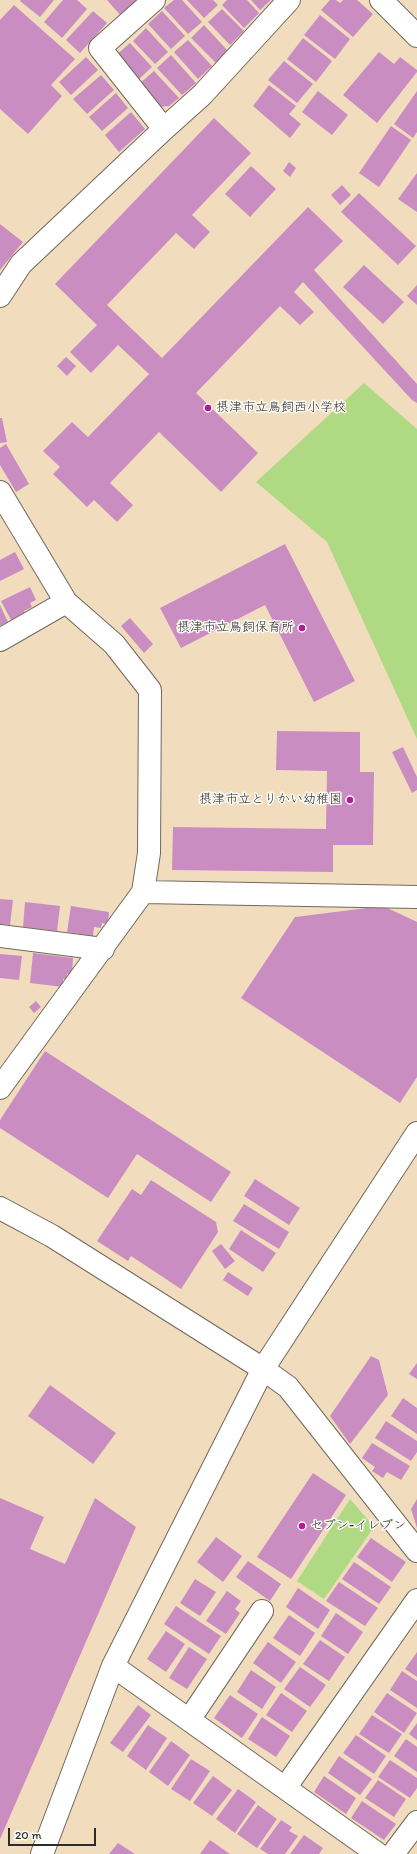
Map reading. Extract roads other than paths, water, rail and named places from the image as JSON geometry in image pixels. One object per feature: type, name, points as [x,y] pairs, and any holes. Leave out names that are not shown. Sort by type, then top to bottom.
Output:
[{"type":"street","points":[[154,0],[100,48],[164,129]]},
{"type":"street","points":[[0,296],[21,264],[202,95],[289,0]]},
{"type":"street","points":[[381,0],[417,36]]},
{"type":"street","points":[[0,492],[66,602],[114,644],[150,690],[149,853],[143,892],[103,949],[0,1088]]},
{"type":"street","points":[[0,640],[66,602]]},
{"type":"street","points":[[143,892],[417,897]]},
{"type":"street","points":[[0,936],[103,949]]},
{"type":"street","points":[[42,1854],[113,1666],[263,1369],[417,1132]]},
{"type":"street","points":[[0,1208],[52,1236],[263,1369],[288,1387],[417,1551]]},
{"type":"street","points":[[285,1788],[417,1600]]},
{"type":"street","points":[[189,1720],[262,1611]]},
{"type":"street","points":[[113,1666],[378,1854]]},
{"type":"street","points":[[393,1854],[417,1822]]},
{"type":"place","name":"摂津市立鳥飼西小学校","points":[[208,408]]},
{"type":"place","name":"摂津市立鳥飼保育所","points":[[302,628]]},
{"type":"place","name":"摂津市立とりかい幼稚園","points":[[350,800]]},
{"type":"place","name":"セブン-イレブン","points":[[302,1526]]}]
